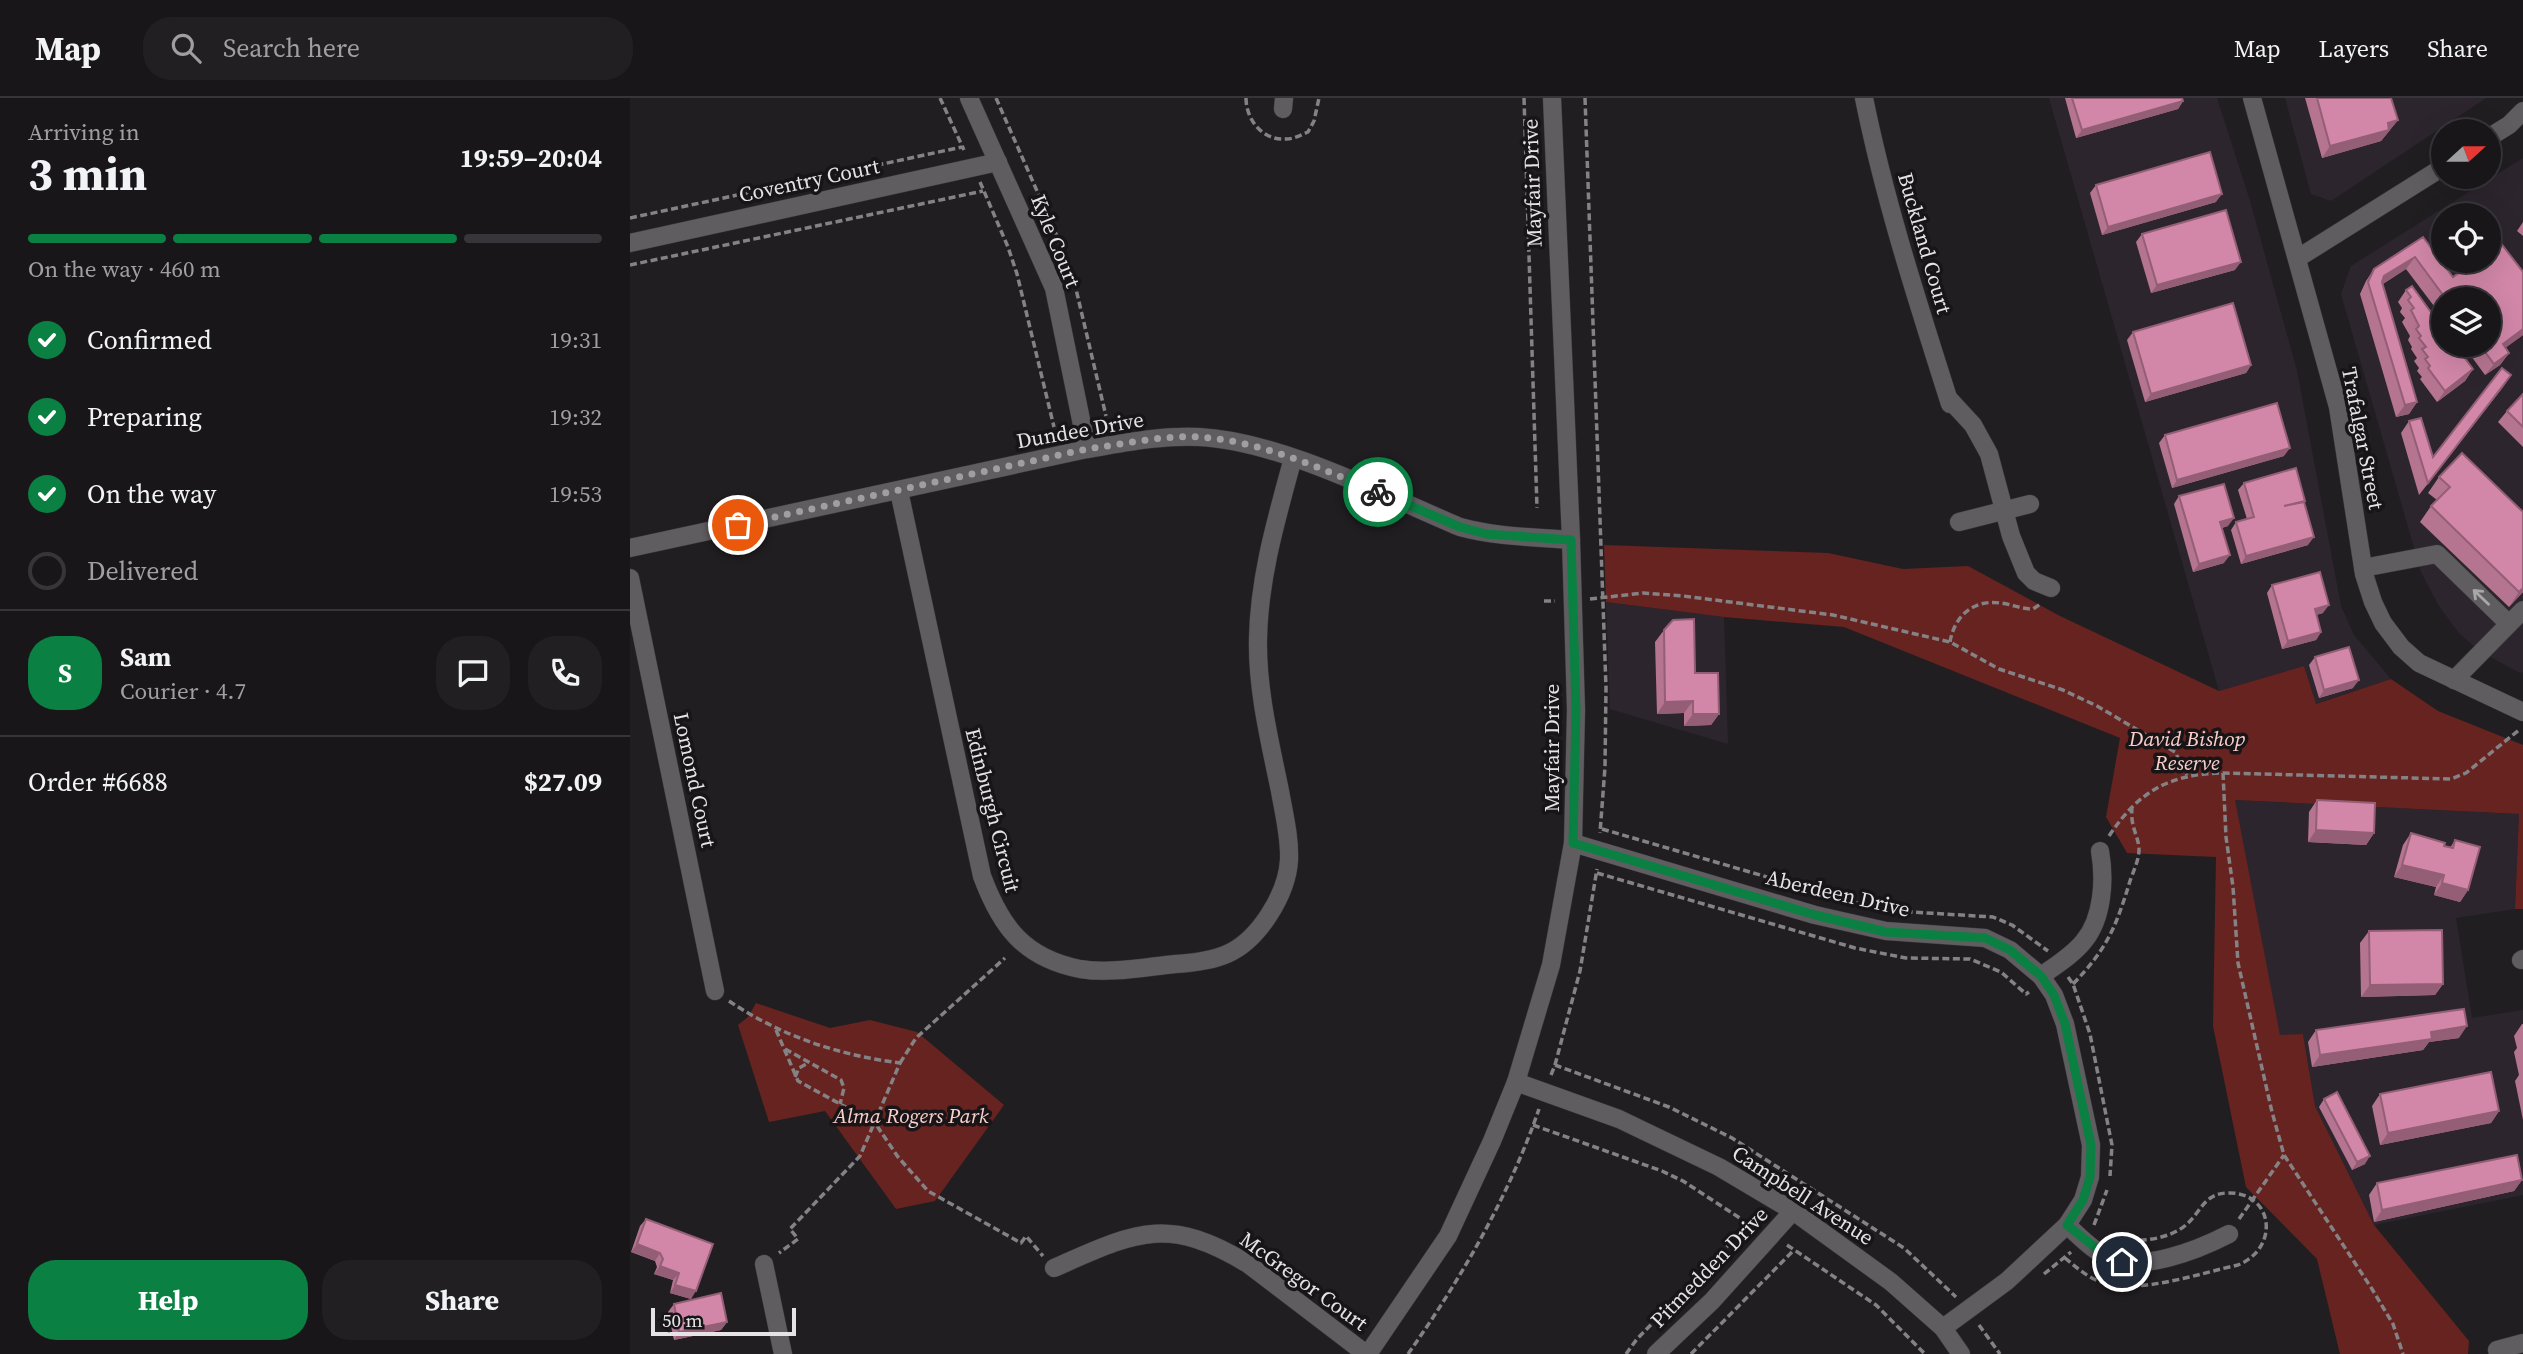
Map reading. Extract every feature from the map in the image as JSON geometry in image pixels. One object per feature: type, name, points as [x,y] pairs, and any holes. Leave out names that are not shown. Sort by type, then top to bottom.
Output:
[{"type":"street","name":"Kyle Court","points":[[969,98],[1054,288],[1087,449]]},
{"type":"street","name":"Mayfair Drive","points":[[1367,1354],[1448,1237],[1493,1141],[1516,1082],[1551,965],[1573,843],[1576,710],[1552,98]]},
{"type":"street","name":"Buckland Court","points":[[1864,98],[1875,152],[1906,266],[1949,402],[1969,419],[1984,444],[1993,465],[2011,536],[2026,573],[2032,580],[2045,586]]},
{"type":"street","name":"Trafalgar Street","points":[[2252,98],[2337,407],[2363,568],[2373,602],[2383,623],[2401,647],[2419,663],[2523,712]]},
{"type":"street","points":[[2518,122],[2523,104]]},
{"type":"street","points":[[2501,131],[2518,122],[2523,111]]},
{"type":"street","name":"Coventry Court","points":[[630,243],[998,162]]},
{"type":"street","points":[[2298,258],[2431,175]]},
{"type":"street","name":"Dundee Drive","points":[[630,548],[1087,449],[1199,437],[1244,444],[1293,458],[1460,527],[1500,536],[1571,540]]},
{"type":"street","name":"Edinburgh Circuit","points":[[899,491],[982,876],[994,909],[1015,935],[1045,959],[1094,971],[1132,968],[1197,962],[1230,953],[1260,926],[1273,908],[1282,888],[1289,862],[1289,838],[1265,711],[1258,642],[1261,587],[1293,458]]},
{"type":"street","points":[[1959,522],[2030,504]]},
{"type":"street","points":[[2363,568],[2437,554],[2509,624]]},
{"type":"street","name":"Lomond Court","points":[[630,578],[715,992]]},
{"type":"street","points":[[2454,680],[2523,610]]},
{"type":"street","name":"Aberdeen Drive","points":[[1573,843],[1815,915],[1886,932],[1985,938],[2010,950],[2041,976],[2054,995],[2065,1024],[2091,1145],[2090,1177],[2083,1200],[2067,1225],[2007,1281],[1943,1328]]},
{"type":"street","points":[[2041,976],[2085,941],[2095,920],[2102,892],[2103,869],[2100,851]]},
{"type":"street","name":"Campbell Avenue","points":[[1516,1082],[1619,1119],[1719,1167],[1793,1211],[1891,1282],[1943,1328],[1961,1354]]},
{"type":"street","name":"Pitmedden Drive","points":[[1656,1354],[1712,1301],[1793,1211]]},
{"type":"street","points":[[2067,1225],[2106,1256],[2122,1262],[2141,1262],[2192,1251],[2229,1234]]},
{"type":"street","name":"McGregor Court","points":[[1054,1268],[1133,1236],[1170,1233],[1192,1237],[1229,1252],[1248,1264],[1367,1354]]},
{"type":"street","points":[[764,1264],[783,1354]]},
{"type":"street","points":[[2497,1350],[2523,1343]]},
{"type":"path","points":[[940,98],[1008,247],[1054,427]]},
{"type":"path","points":[[1524,98],[1537,508]]},
{"type":"path","points":[[1585,98],[1601,599]]},
{"type":"path","points":[[630,218],[962,147]]},
{"type":"path","points":[[630,265],[983,191]]},
{"type":"path","points":[[1950,642],[1952,632],[1962,614],[1975,605],[1993,602],[2022,608],[2038,608],[2042,604],[2045,586]]},
{"type":"path","points":[[1572,600],[1643,593],[1788,609],[1833,615],[1950,642],[1999,669],[2063,690],[2097,706],[2175,752],[2188,775]]},
{"type":"path","points":[[2100,851],[2123,815],[2140,798],[2188,775],[2223,773],[2451,779],[2466,773],[2523,726]]},
{"type":"path","points":[[2223,773],[2225,836],[2233,887],[2238,963],[2284,1155],[2393,1324],[2403,1354]]},
{"type":"path","points":[[1601,828],[1860,904],[1895,911],[1993,917],[2012,925],[2045,948],[2073,984],[2090,1034],[2112,1145],[2110,1175],[2104,1203],[2094,1225],[2083,1240],[2043,1275]]},
{"type":"path","points":[[764,1264],[798,1239],[790,1229],[860,1156],[900,1063],[916,1038],[1005,958]]},
{"type":"path","points":[[715,992],[776,1028],[804,1041],[900,1063]]},
{"type":"path","points":[[776,1028],[799,1083],[875,1123],[898,1157],[928,1191],[1021,1242],[1026,1236],[1054,1268]]},
{"type":"path","points":[[783,1048],[841,1080],[844,1093],[840,1104]]},
{"type":"path","points":[[795,1077],[799,1068],[810,1063]]},
{"type":"path","points":[[1408,1354],[1470,1256],[1497,1207],[1534,1125],[1555,1065],[1669,1107],[1722,1133],[1904,1248],[1968,1310],[2000,1354]]},
{"type":"path","points":[[1534,1125],[1683,1181],[1876,1305],[1924,1354]]},
{"type":"path","points":[[2229,1234],[2284,1155]]},
{"type":"path","points":[[1626,1354],[1637,1339],[1749,1224]]},
{"type":"path","points":[[1691,1354],[1794,1250]]},
{"type":"shaded area","points":[[2049,98],[2217,98],[2250,201],[2297,371],[2341,606],[2354,635],[2391,679],[2315,704],[2304,666],[2219,691]]},
{"type":"shaded area","points":[[2285,98],[2486,98],[2454,119],[2431,119],[2431,135],[2331,201],[2311,194]]},
{"type":"shaded area","points":[[2523,158],[2523,672],[2520,673],[2478,650],[2459,633],[2439,606],[2421,572],[2341,294],[2351,266],[2431,216],[2431,273],[2501,273],[2501,203],[2451,203],[2474,189],[2501,189],[2501,172]]},
{"type":"shaded area","points":[[1606,602],[1724,617],[1728,744],[1610,709]]},
{"type":"shaded area","points":[[2234,800],[2519,814],[2515,909],[2456,918],[2472,1018],[2523,1010],[2523,1195],[2374,1225],[2315,1106],[2303,1034],[2280,1036]]},
{"type":"green space","name":"David Bishop Reserve","points":[[1604,545],[1828,553],[1903,569],[1968,566],[2060,616],[2219,691],[2304,666],[2316,704],[2391,679],[2438,711],[2523,745],[2523,909],[2515,909],[2519,814],[2235,800],[2280,1035],[2303,1034],[2315,1106],[2374,1225],[2469,1341],[2468,1354],[2340,1354],[2317,1259],[2246,1187],[2213,1026],[2216,857],[2127,853],[2106,817],[2120,738],[1844,627],[1724,617],[1606,602]]},
{"type":"green space","name":"Alma Rogers Park","points":[[756,1003],[830,1028],[870,1020],[917,1032],[1004,1105],[935,1201],[896,1209],[825,1111],[769,1122],[738,1025],[748,1017]]},
{"type":"building","points":[[2072,98],[2182,98],[2183,101],[2082,130]]},
{"type":"building","points":[[2317,98],[2391,98],[2398,120],[2388,123],[2389,130],[2330,146]]},
{"type":"building","points":[[2210,152],[2222,194],[2108,227],[2096,185]]},
{"type":"building","points":[[2226,210],[2241,262],[2157,285],[2142,234]]},
{"type":"building","points":[[2423,237],[2431,248],[2431,273],[2450,273],[2453,277],[2458,273],[2501,273],[2501,243],[2523,272],[2523,329],[2503,344],[2509,353],[2494,364],[2489,357],[2501,357],[2501,287],[2437,287],[2415,257],[2384,276],[2382,282],[2417,402],[2405,405],[2368,282],[2374,269]]},
{"type":"building","points":[[2412,286],[2431,312],[2431,357],[2464,357],[2473,369],[2445,391],[2428,368],[2430,366],[2425,359],[2428,357],[2422,349],[2426,347],[2419,338],[2421,336],[2416,329],[2419,326],[2411,310],[2414,308],[2408,300],[2411,297],[2406,290]]},
{"type":"building","points":[[2233,303],[2251,365],[2151,394],[2133,332]]},
{"type":"building","points":[[2502,368],[2511,375],[2428,483],[2409,421],[2421,418],[2433,457]]},
{"type":"building","points":[[2523,394],[2523,427],[2507,411]]},
{"type":"building","points":[[2277,403],[2290,448],[2177,480],[2165,435]]},
{"type":"building","points":[[2462,453],[2523,512],[2523,588],[2519,592],[2431,506],[2450,487],[2439,477]]},
{"type":"building","points":[[2296,468],[2305,501],[2284,506],[2304,502],[2314,537],[2246,556],[2236,522],[2254,517],[2244,483]]},
{"type":"building","points":[[2224,484],[2234,518],[2220,522],[2230,555],[2199,564],[2179,496]]},
{"type":"building","points":[[2320,572],[2329,605],[2315,609],[2321,632],[2288,641],[2272,585]]},
{"type":"building","points":[[1694,619],[1695,673],[1718,673],[1719,714],[1693,714],[1693,701],[1665,702],[1664,630],[1673,620]]},
{"type":"building","points":[[2349,647],[2359,680],[2324,690],[2315,657]]},
{"type":"building","points":[[2317,800],[2375,803],[2374,833],[2316,830]]},
{"type":"building","points":[[2411,833],[2453,848],[2455,840],[2480,847],[2468,890],[2442,883],[2444,875],[2402,865]]},
{"type":"building","points":[[2442,930],[2443,984],[2370,985],[2369,931]]},
{"type":"building","points":[[2464,1009],[2467,1026],[2431,1032],[2432,1039],[2320,1055],[2316,1030]]},
{"type":"building","points":[[2491,1072],[2499,1111],[2388,1133],[2380,1094]]},
{"type":"building","points":[[2337,1092],[2370,1156],[2357,1162],[2324,1099]]},
{"type":"building","points":[[2517,1155],[2522,1180],[2382,1210],[2377,1183]]},
{"type":"building","points":[[646,1219],[713,1244],[696,1291],[675,1285],[679,1273],[660,1266],[663,1259],[660,1253],[637,1244]]},
{"type":"building","points":[[721,1293],[727,1322],[679,1332],[674,1304]]},
{"type":"way so far","points":[[738,525],[1087,449],[1199,437],[1244,444],[1293,458],[1378,492]]},
{"type":"route","points":[[1378,492],[1460,527],[1486,534],[1571,540],[1576,710],[1573,843],[1815,915],[1886,932],[1985,938],[2010,950],[2041,976],[2054,995],[2065,1024],[2091,1145],[2090,1177],[2083,1200],[2067,1225],[2106,1256],[2122,1262]]}]
